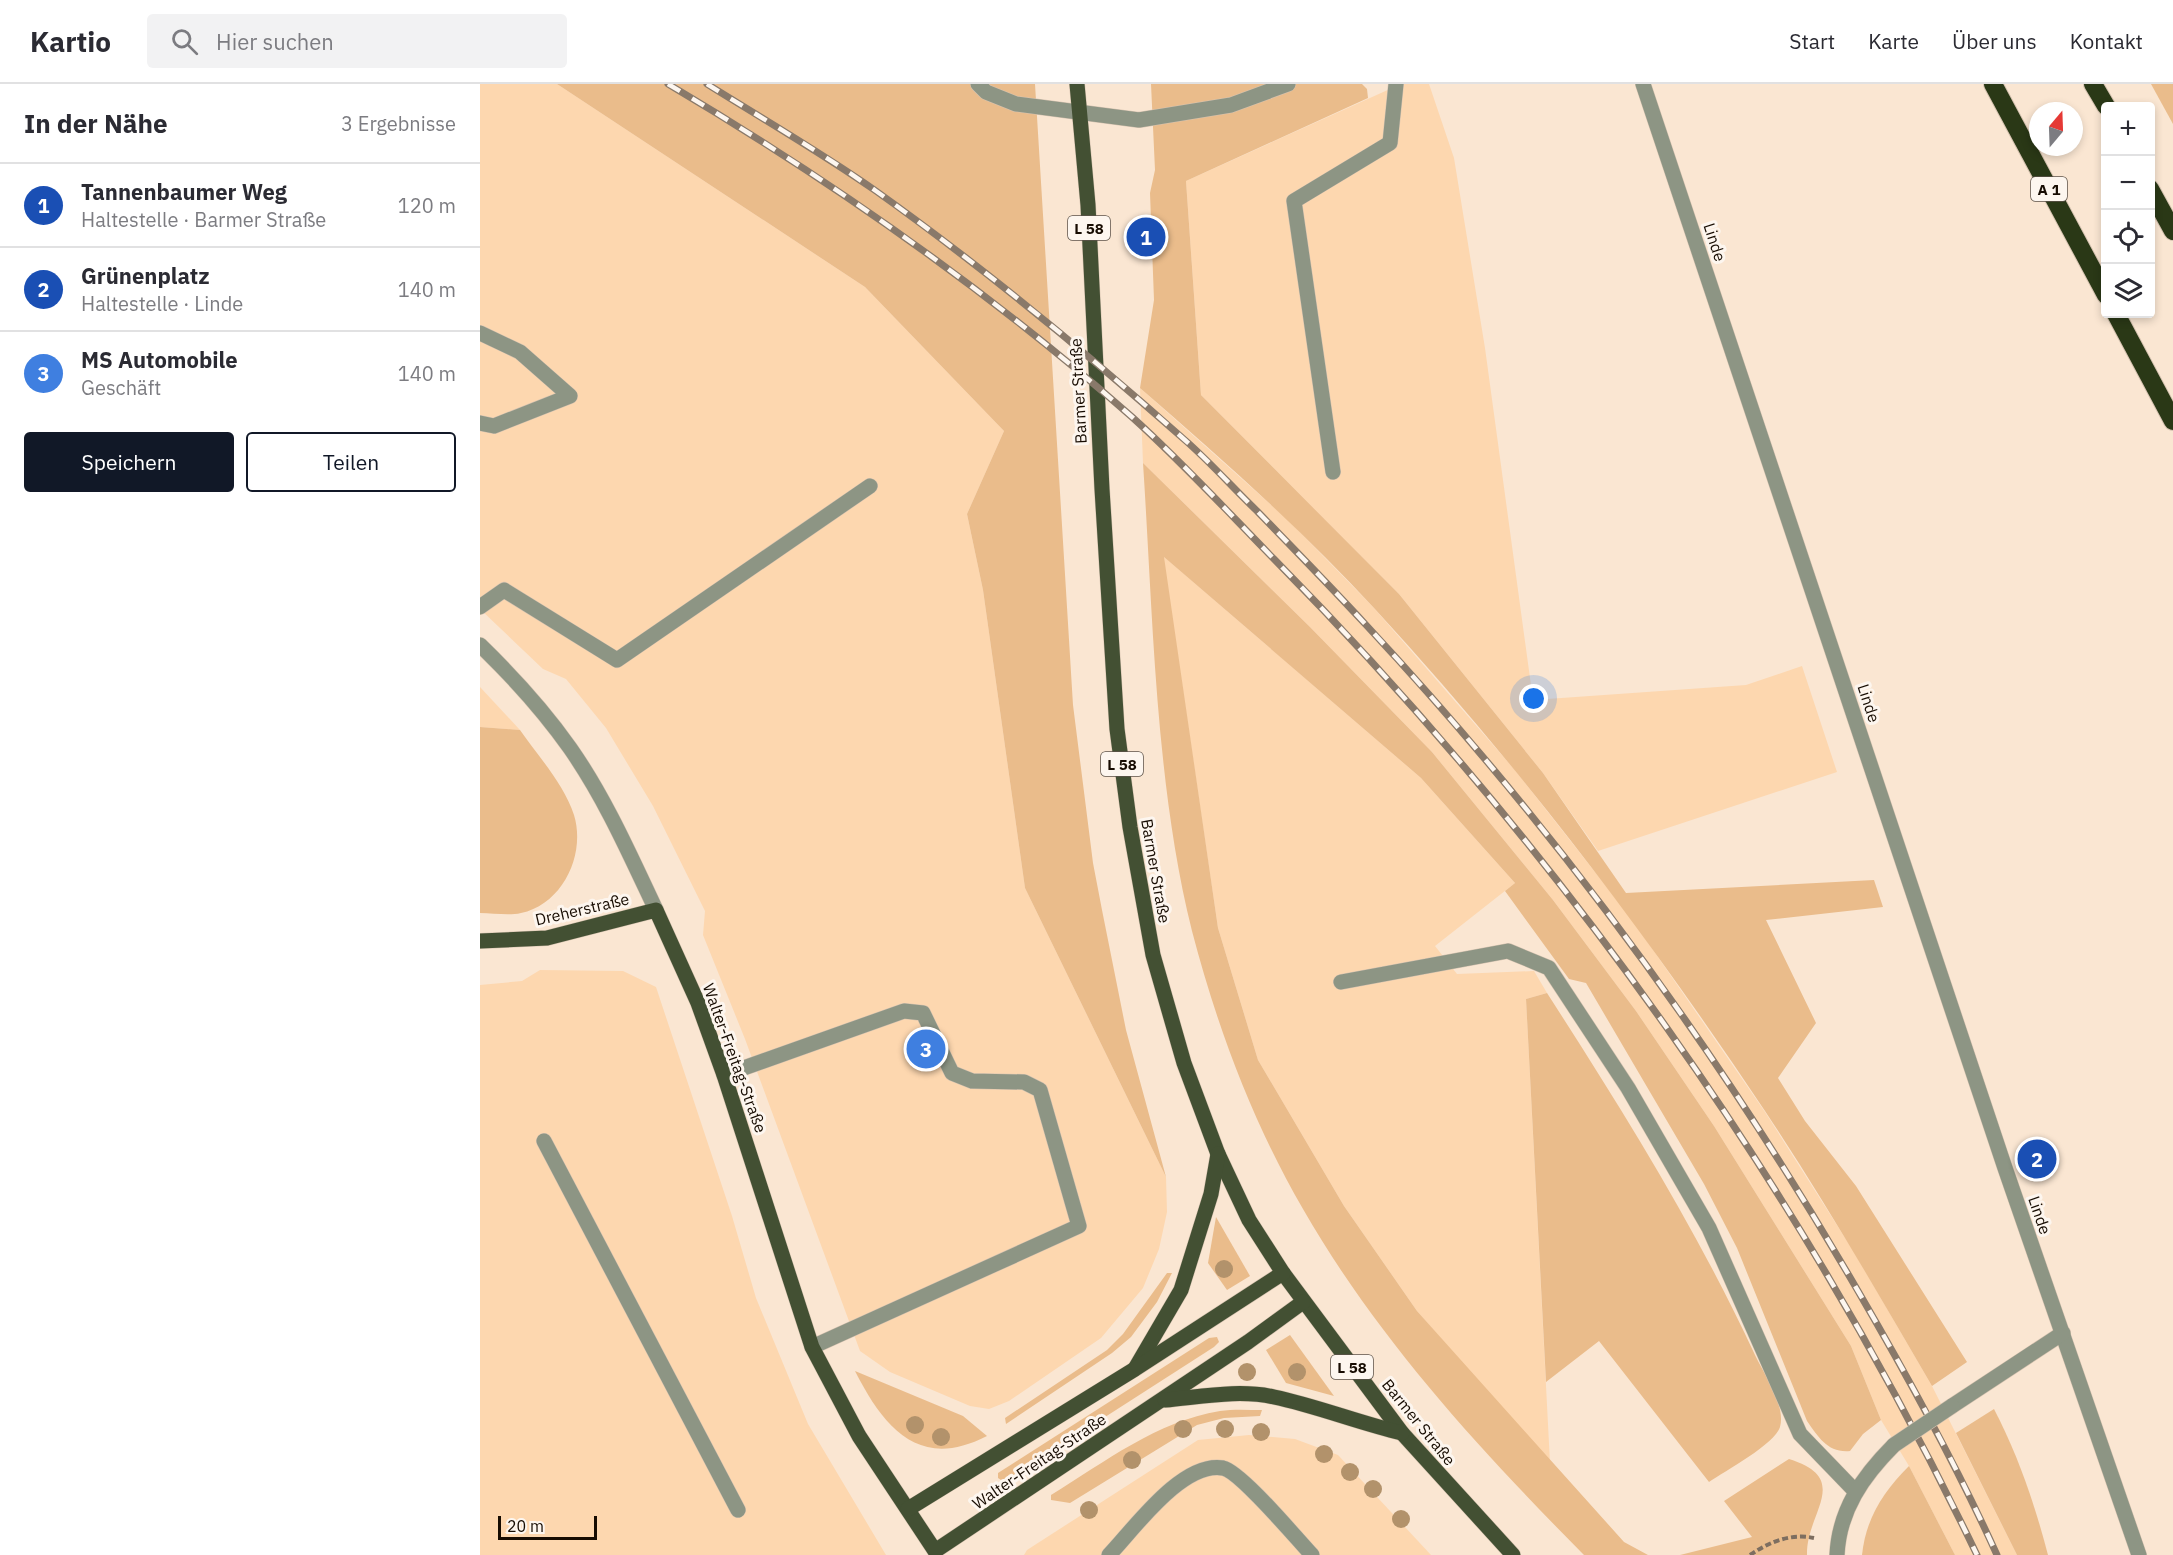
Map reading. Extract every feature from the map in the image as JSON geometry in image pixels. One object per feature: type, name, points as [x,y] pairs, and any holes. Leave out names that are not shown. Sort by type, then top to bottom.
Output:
[{"type":"highway","name":"A 1","points":[[1993,84],[2101,286]]},
{"type":"highway","points":[[2093,84],[2104,102]]},
{"type":"highway","points":[[2155,197],[2173,231]]},
{"type":"highway","points":[[2118,318],[2173,421]]},
{"type":"main road","name":"Barmer Straße","points":[[1077,84],[1088,205],[1117,729],[1130,827],[1152,955],[1184,1063],[1218,1154],[1249,1220],[1283,1274],[1402,1433],[1513,1555]]},
{"type":"main road","name":"Dreherstraße","points":[[480,941],[547,938],[656,909]]},
{"type":"main road","name":"Walter-Freitag-Straße","points":[[656,909],[698,1003],[724,1075],[812,1347],[859,1436],[908,1509],[934,1554],[1163,1400],[1303,1302]]},
{"type":"main road","points":[[1135,1369],[1181,1290],[1211,1194],[1218,1154]]},
{"type":"main road","name":"Walter-Freitag-Straße","points":[[908,1509],[1135,1369],[1283,1274]]},
{"type":"main road","points":[[1163,1400],[1248,1394],[1274,1397],[1356,1422],[1402,1433]]},
{"type":"street","points":[[978,84],[986,92],[1016,104],[1139,120],[1231,105],[1288,84]]},
{"type":"street","points":[[1333,472],[1294,201],[1390,143],[1396,84]]},
{"type":"street","name":"Linde","points":[[1643,84],[2002,1158],[2139,1555]]},
{"type":"street","points":[[480,333],[520,352],[570,396],[494,426],[480,423]]},
{"type":"street","points":[[480,607],[504,590],[617,660],[870,486]]},
{"type":"street","name":"Walter-Freitag-Straße","points":[[480,645],[513,677],[570,748],[619,831],[656,909]]},
{"type":"street","points":[[1341,982],[1508,951],[1549,968],[1628,1088],[1709,1228],[1800,1434],[1855,1491]]},
{"type":"street","points":[[724,1075],[904,1011],[923,1013],[952,1073],[972,1081],[1024,1082],[1040,1090],[1079,1226],[812,1347]]},
{"type":"street","points":[[544,1141],[738,1510]]},
{"type":"street","points":[[1837,1555],[1842,1525],[1855,1491],[1894,1446],[2063,1333]]},
{"type":"street","points":[[1109,1555],[1172,1489],[1196,1471],[1223,1468],[1241,1479],[1312,1555]]},
{"type":"path","points":[[1750,1555],[1767,1544],[1798,1536],[1811,1537]]},
{"type":"shaded area","points":[[480,84],[557,84],[865,287],[1004,431],[967,514],[983,590],[1025,888],[1166,1177],[1167,1212],[1159,1249],[1143,1288],[1101,1338],[1009,1401],[989,1409],[970,1406],[890,1372],[860,1351],[745,1039],[703,935],[705,911],[653,806],[606,728],[566,679],[543,669],[480,609]]},
{"type":"shaded area","points":[[557,84],[1035,84],[1073,705],[1093,863],[1102,910],[1126,1030],[1166,1177],[1025,888],[983,590],[967,514],[1004,431],[865,287]]},
{"type":"shaded area","points":[[1151,84],[1362,84],[1367,89],[1368,98],[1186,181],[1201,395],[1399,594],[1543,773],[1626,893],[1874,880],[1883,907],[1766,920],[1816,1023],[1778,1078],[1805,1121],[1856,1186],[1967,1362],[1932,1386],[1830,1213],[1765,1111],[1627,915],[1530,789],[1427,667],[1318,550],[1140,388],[1154,300],[1150,193],[1155,170]]},
{"type":"shaded area","points":[[1401,84],[1429,84],[1454,158],[1485,348],[1533,700],[1746,685],[1802,666],[1837,772],[1598,851],[1543,773],[1399,594],[1201,395],[1186,181]]},
{"type":"shaded area","points":[[2151,84],[2173,84],[2173,124]]},
{"type":"shaded area","points":[[1140,388],[1287,519],[1373,607],[1514,769],[1631,918],[1765,1112],[1854,1252],[1932,1386],[2017,1555],[1955,1555],[1909,1466],[1881,1420],[1851,1346],[1714,1126],[1636,1011],[1553,900],[1432,752],[1310,627],[1143,463]]},
{"type":"shaded area","points":[[1143,463],[1310,627],[1432,752],[1553,900],[1636,1011],[1714,1126],[1851,1346],[1881,1420],[1863,1434],[1850,1451],[1830,1447],[1807,1421],[1737,1248],[1704,1184],[1586,983],[1569,979],[1505,891],[1515,883],[1421,778],[1164,557],[1218,928],[1258,1060],[1344,1206],[1417,1311],[1624,1542],[1648,1555],[1584,1555],[1507,1475],[1432,1391],[1364,1303],[1332,1257],[1303,1209],[1252,1109],[1213,1003],[1192,931],[1170,817],[1163,758],[1157,698]]},
{"type":"shaded area","points":[[1163,556],[1421,778],[1515,883],[1435,946],[1457,974],[1534,971],[1547,993],[1526,999],[1550,1463],[1417,1311],[1344,1206],[1258,1060],[1218,928]]},
{"type":"shaded area","points":[[480,687],[520,730],[480,727]]},
{"type":"shaded area","points":[[480,727],[520,730],[564,792],[574,815],[577,846],[568,875],[549,899],[536,908],[521,913],[480,913]]},
{"type":"shaded area","points":[[540,970],[623,971],[656,987],[732,1216],[756,1298],[808,1424],[886,1555],[480,1555],[480,985],[522,981]]},
{"type":"shaded area","points":[[1547,993],[1631,1126],[1683,1216],[1732,1308],[1773,1390],[1780,1409],[1780,1427],[1776,1434],[1760,1449],[1709,1482],[1599,1341],[1546,1382],[1526,999]]},
{"type":"shaded area","points":[[1216,1217],[1250,1276],[1227,1290],[1208,1263]]},
{"type":"shaded area","points":[[1167,1273],[1172,1273],[1157,1302],[1131,1337],[1112,1353],[1006,1424],[1005,1418],[1107,1350],[1123,1334]]},
{"type":"shaded area","points":[[1290,1335],[1334,1396],[1286,1383],[1266,1350]]},
{"type":"shaded area","points":[[1217,1337],[1219,1342],[1214,1347],[1004,1482],[998,1478],[998,1473],[1209,1338]]},
{"type":"shaded area","points":[[855,1371],[963,1416],[987,1436],[963,1446],[942,1449],[923,1446],[906,1438],[878,1410]]},
{"type":"shaded area","points":[[1994,1409],[2025,1481],[2048,1555],[2017,1555],[1956,1433]]},
{"type":"shaded area","points":[[1262,1410],[1260,1416],[1224,1418],[1197,1425],[1070,1503],[1051,1500],[1051,1495],[1153,1433],[1197,1416],[1220,1411]]},
{"type":"shaded area","points":[[1249,1435],[1295,1439],[1338,1455],[1431,1555],[1024,1555],[1027,1550],[1198,1440]]},
{"type":"shaded area","points":[[1789,1459],[1808,1467],[1819,1476],[1823,1487],[1807,1555],[1680,1555],[1752,1537],[1724,1501]]},
{"type":"shaded area","points":[[1909,1466],[1955,1555],[1862,1555],[1867,1529],[1877,1506]]},
{"type":"railway","points":[[668,84],[790,159],[908,240],[966,282],[1078,370],[1187,469],[1379,670],[1480,786],[1576,905],[1667,1028],[1752,1154],[1833,1285],[1908,1418],[1977,1555]]},
{"type":"railway","points":[[707,84],[876,191],[995,281],[1111,376],[1186,441],[1271,525],[1437,703],[1569,862],[1631,945],[1749,1114],[1805,1202],[1895,1356],[1948,1454],[1997,1555]]},
{"type":"place","name":"Tannenbaumer Weg","points":[[1146,237]]},
{"type":"place","name":"MS Automobile","points":[[926,1049]]},
{"type":"place","name":"Grünenplatz","points":[[2037,1159]]}]
